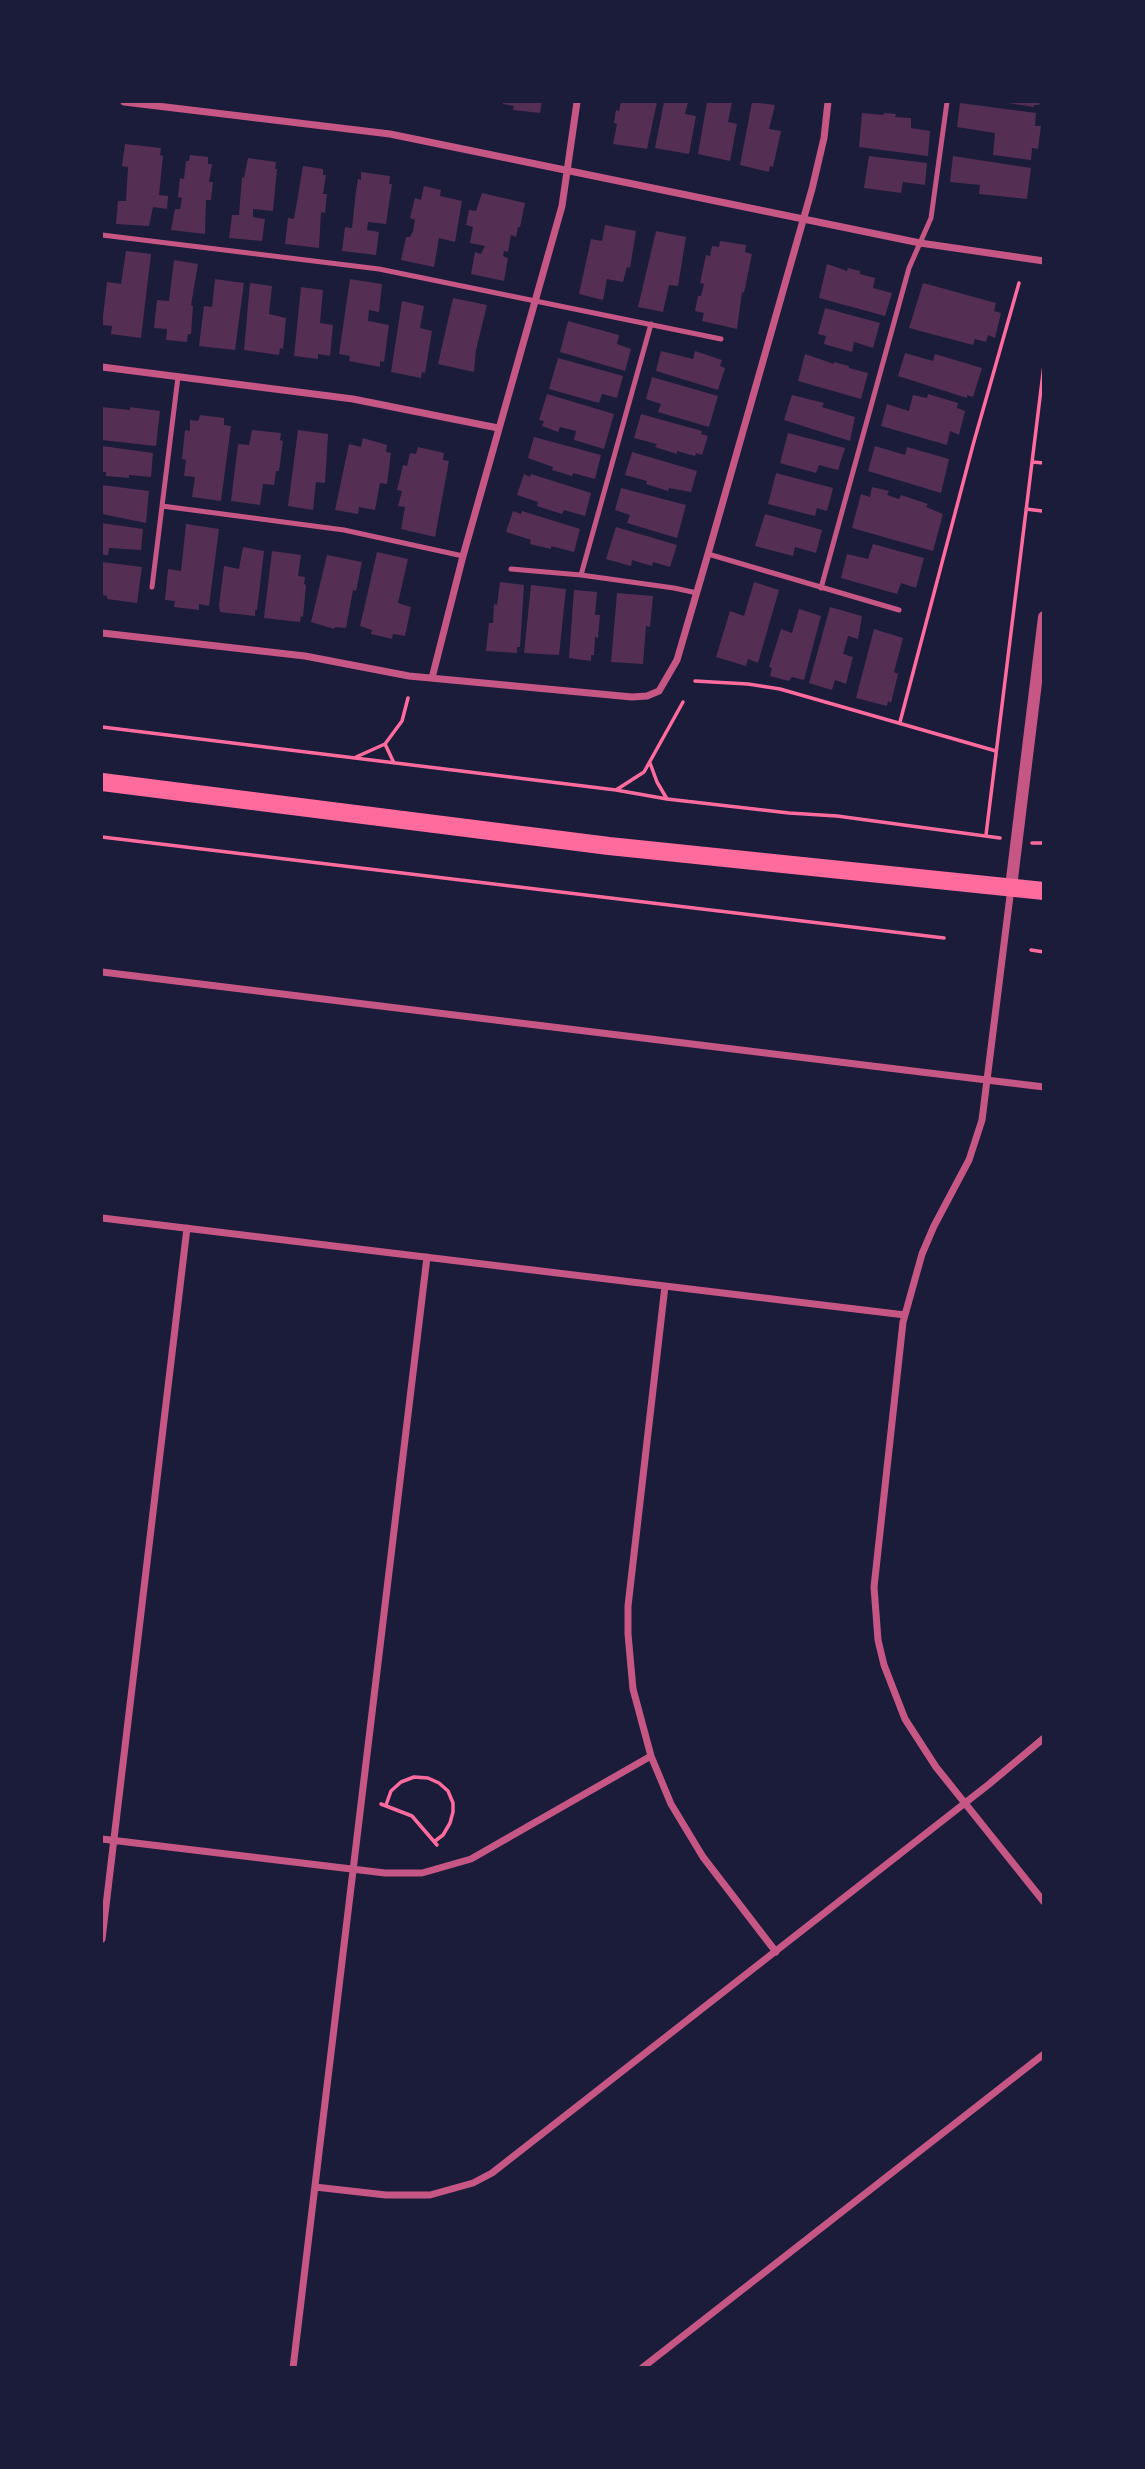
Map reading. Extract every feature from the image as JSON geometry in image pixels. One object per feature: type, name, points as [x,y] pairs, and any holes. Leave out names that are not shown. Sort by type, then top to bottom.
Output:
[{"type":"main road","points":[[102,782],[609,846],[1044,891]]},
{"type":"street","points":[[124,102],[390,134],[920,243],[1044,261]]},
{"type":"street","points":[[432,678],[498,428],[562,206],[577,102]]},
{"type":"street","points":[[102,633],[305,656],[410,676],[632,697],[647,696],[659,691],[669,678],[677,660],[697,593],[821,155],[828,102]]},
{"type":"street","points":[[102,367],[353,399],[498,428]]},
{"type":"street","points":[[1044,617],[989,1080],[977,1139],[922,1254],[905,1315],[874,1587],[878,1640],[887,1674],[905,1718],[919,1743],[1044,1902]]},
{"type":"street","points":[[102,972],[1044,1087]]},
{"type":"street","points":[[102,1218],[905,1315]]},
{"type":"street","points":[[102,1939],[187,1228]]},
{"type":"street","points":[[293,2368],[428,1257]]},
{"type":"street","points":[[665,1286],[628,1606],[633,1689],[651,1756],[671,1804],[722,1882],[776,1952]]},
{"type":"street","points":[[315,2187],[386,2195],[430,2195],[473,2183],[492,2173],[776,1952],[1044,1738]]},
{"type":"street","points":[[102,1839],[353,1870],[394,1874],[422,1873],[463,1863],[651,1756]]},
{"type":"street","points":[[642,2368],[1044,2054]]},
{"type":"lane","points":[[821,588],[909,268],[931,218],[947,102]]},
{"type":"lane","points":[[102,235],[379,270],[721,339]]},
{"type":"lane","points":[[581,575],[651,324]]},
{"type":"lane","points":[[152,587],[178,377]]},
{"type":"lane","points":[[162,506],[344,530],[463,556]]},
{"type":"lane","points":[[708,554],[899,610]]},
{"type":"lane","points":[[511,569],[581,575],[697,593]]},
{"type":"path","points":[[900,722],[1019,283]]},
{"type":"path","points":[[986,835],[1044,365]]},
{"type":"path","points":[[1032,462],[1044,463]]},
{"type":"path","points":[[1026,509],[1041,511]]},
{"type":"path","points":[[695,681],[748,684],[780,690],[997,751]]},
{"type":"path","points":[[354,758],[385,744],[402,721],[408,698]]},
{"type":"path","points":[[616,790],[636,779],[650,763],[684,702]]},
{"type":"path","points":[[102,727],[616,790],[667,799],[837,816],[994,837]]},
{"type":"path","points":[[385,744],[394,762]]},
{"type":"path","points":[[650,763],[667,799]]},
{"type":"path","points":[[102,837],[944,938]]},
{"type":"path","points":[[1038,843],[1044,843]]},
{"type":"path","points":[[1031,950],[1044,952]]},
{"type":"path","points":[[414,1777],[428,1778],[448,1791],[453,1812],[450,1823],[436,1843],[412,1816],[383,1804],[401,1782],[414,1777]]},
{"type":"building","points":[[503,102],[542,102],[540,113],[513,110],[514,106]]},
{"type":"building","points":[[621,102],[657,102],[647,149],[613,144],[617,124],[614,123],[616,110],[619,111]]},
{"type":"building","points":[[664,102],[688,102],[685,114],[696,116],[689,154],[655,148]]},
{"type":"building","points":[[707,102],[732,102],[728,122],[737,124],[730,161],[698,154]]},
{"type":"building","points":[[752,102],[775,105],[769,129],[781,131],[773,167],[770,166],[769,172],[740,165]]},
{"type":"building","points":[[1002,102],[1040,102],[1034,107]]},
{"type":"building","points":[[960,103],[1036,113],[1035,126],[1041,126],[1038,149],[1032,148],[1031,160],[993,155],[995,133],[957,127]]},
{"type":"building","points":[[862,113],[896,114],[895,117],[911,118],[911,128],[930,131],[928,156],[859,147]]},
{"type":"building","points":[[125,144],[161,148],[160,155],[163,156],[159,195],[168,196],[167,209],[153,207],[149,226],[116,224],[118,201],[126,201],[128,167],[122,166]]},
{"type":"building","points":[[190,155],[208,157],[208,164],[212,164],[209,182],[213,182],[211,200],[206,200],[205,234],[171,230],[175,209],[180,209],[182,198],[178,197],[180,178],[184,179],[186,161],[189,161]]},
{"type":"building","points":[[869,156],[927,163],[925,185],[903,182],[901,193],[864,188]]},
{"type":"building","points":[[953,156],[1031,168],[1027,199],[979,194],[980,185],[950,182]]},
{"type":"building","points":[[248,158],[276,162],[273,211],[253,209],[253,217],[265,219],[262,241],[229,238],[232,215],[239,215],[242,177],[244,178]]},
{"type":"building","points":[[303,166],[323,169],[323,175],[326,175],[323,194],[327,194],[325,213],[321,212],[319,248],[285,244],[288,218],[294,219]]},
{"type":"building","points":[[361,172],[390,176],[389,184],[392,184],[386,224],[368,222],[367,230],[379,232],[376,255],[342,251],[345,227],[352,228]]},
{"type":"building","points":[[424,186],[441,190],[440,196],[462,201],[455,242],[439,238],[434,267],[401,260],[406,237],[410,237],[413,231],[415,220],[410,218],[415,198],[421,200]]},
{"type":"building","points":[[482,193],[525,203],[516,237],[511,235],[508,252],[504,251],[503,256],[508,258],[504,281],[471,274],[475,252],[481,254],[485,246],[470,243],[473,227],[466,225],[469,210],[476,211]]},
{"type":"building","points":[[605,225],[636,231],[630,268],[627,267],[623,282],[607,279],[603,300],[579,294],[591,239],[602,241]]},
{"type":"building","points":[[656,231],[686,237],[678,286],[669,285],[663,312],[638,307]]},
{"type":"building","points":[[720,241],[746,245],[745,252],[752,254],[744,293],[742,292],[737,329],[702,321],[704,313],[695,311],[704,284],[700,283],[706,255],[710,256],[712,246],[719,247]]},
{"type":"building","points":[[126,251],[151,254],[141,338],[111,334],[112,326],[102,325],[107,282],[121,284]]},
{"type":"building","points":[[174,260],[198,264],[191,305],[191,334],[188,334],[187,342],[166,340],[167,329],[154,328],[157,300],[169,301]]},
{"type":"building","points":[[827,264],[847,271],[848,268],[860,271],[860,274],[875,278],[873,288],[892,293],[885,316],[819,298]]},
{"type":"building","points":[[215,279],[244,283],[235,350],[199,346],[204,306],[212,307]]},
{"type":"building","points":[[350,279],[382,284],[379,312],[369,310],[368,321],[389,325],[384,362],[380,361],[380,367],[349,361],[350,356],[339,354]]},
{"type":"building","points":[[250,283],[272,286],[269,314],[286,318],[283,349],[280,348],[279,355],[244,350]]},
{"type":"building","points":[[923,283],[996,303],[994,311],[1001,313],[995,338],[988,335],[986,342],[975,339],[973,345],[909,328]]},
{"type":"building","points":[[301,287],[323,290],[320,323],[333,325],[330,356],[318,354],[318,359],[294,356]]},
{"type":"building","points":[[453,298],[487,305],[476,350],[474,372],[438,364]]},
{"type":"building","points":[[402,301],[424,306],[420,328],[432,331],[425,373],[422,372],[421,378],[391,372]]},
{"type":"building","points":[[825,308],[880,323],[873,348],[854,342],[852,352],[824,344],[826,336],[818,334]]},
{"type":"building","points":[[568,321],[619,335],[617,344],[631,349],[625,371],[560,352]]},
{"type":"building","points":[[661,351],[693,359],[695,351],[722,360],[720,366],[725,368],[718,390],[656,371]]},
{"type":"building","points":[[905,353],[933,361],[935,354],[982,368],[973,397],[967,395],[967,398],[898,376]]},
{"type":"building","points":[[805,354],[868,373],[861,399],[798,381]]},
{"type":"building","points":[[558,358],[623,376],[617,398],[602,394],[599,403],[549,389]]},
{"type":"building","points":[[652,377],[718,396],[709,427],[658,412],[661,404],[646,399]]},
{"type":"building","points":[[547,394],[614,414],[604,449],[574,440],[576,431],[560,427],[558,432],[542,426],[544,421],[539,420]]},
{"type":"building","points":[[928,394],[958,403],[957,408],[965,411],[959,435],[950,431],[947,445],[881,426],[887,404],[909,411],[913,395],[927,398]]},
{"type":"building","points":[[792,395],[824,403],[822,407],[855,417],[850,441],[784,420]]},
{"type":"building","points":[[102,407],[160,411],[156,446],[102,440]]},
{"type":"building","points":[[641,414],[702,431],[701,434],[708,436],[702,455],[677,451],[677,454],[655,447],[657,444],[634,438]]},
{"type":"building","points":[[200,415],[224,418],[224,425],[231,426],[221,501],[192,497],[195,477],[184,476],[186,460],[182,459],[185,430],[190,431],[190,420],[198,421]]},
{"type":"building","points":[[252,430],[281,433],[280,440],[283,441],[274,485],[263,484],[260,505],[231,501],[238,444],[249,445]]},
{"type":"building","points":[[298,430],[328,434],[325,483],[316,482],[313,510],[288,506]]},
{"type":"building","points":[[788,433],[845,448],[838,470],[819,465],[816,473],[780,463]]},
{"type":"building","points":[[534,437],[601,455],[595,479],[552,470],[553,467],[528,458]]},
{"type":"building","points":[[363,438],[387,445],[386,452],[391,453],[387,484],[380,483],[375,510],[359,507],[358,514],[335,510],[349,444],[361,447]]},
{"type":"building","points":[[102,446],[153,453],[151,477],[106,476],[106,472],[102,472]]},
{"type":"building","points":[[875,446],[905,455],[907,447],[949,459],[941,493],[868,471]]},
{"type":"building","points":[[418,447],[444,453],[443,460],[449,461],[435,537],[401,529],[405,507],[398,506],[402,491],[397,490],[403,465],[407,466],[410,453],[416,454]]},
{"type":"building","points":[[632,452],[697,471],[691,492],[669,488],[668,491],[625,475]]},
{"type":"building","points":[[776,473],[833,488],[827,511],[817,508],[815,516],[768,504]]},
{"type":"building","points":[[524,474],[591,493],[585,516],[564,510],[562,514],[537,506],[538,502],[517,495]]},
{"type":"building","points":[[102,485],[149,491],[146,523],[102,514]]},
{"type":"building","points":[[872,487],[889,491],[887,495],[899,499],[901,495],[928,504],[926,507],[943,514],[933,551],[852,528],[861,494],[870,497]]},
{"type":"building","points":[[621,488],[686,505],[677,538],[627,523],[630,515],[615,510]]},
{"type":"building","points":[[513,511],[521,514],[522,511],[580,529],[574,552],[530,544],[531,540],[506,532]]},
{"type":"building","points":[[765,514],[822,530],[816,553],[795,547],[793,556],[755,546]]},
{"type":"building","points":[[102,523],[143,529],[141,550],[109,548],[108,555],[102,555]]},
{"type":"building","points":[[186,524],[219,529],[209,606],[199,604],[199,610],[174,607],[175,601],[165,600],[168,569],[181,571]]},
{"type":"building","points":[[616,527],[677,545],[670,567],[653,562],[652,566],[632,560],[631,566],[606,559]]},
{"type":"building","points":[[873,544],[924,558],[916,588],[901,583],[897,594],[841,578],[847,554],[868,559]]},
{"type":"building","points":[[243,547],[264,551],[255,616],[220,612],[224,566],[239,569]]},
{"type":"building","points":[[272,551],[301,555],[298,576],[305,577],[306,585],[303,617],[301,616],[300,622],[264,618]]},
{"type":"building","points":[[377,552],[408,559],[398,603],[411,607],[405,636],[393,634],[392,639],[371,634],[372,630],[360,626]]},
{"type":"building","points":[[327,555],[362,562],[356,591],[353,590],[346,628],[334,629],[311,622]]},
{"type":"building","points":[[102,562],[142,567],[137,603],[107,599],[107,596],[102,595]]},
{"type":"building","points":[[500,582],[524,585],[520,647],[517,647],[517,653],[486,651],[489,623],[493,623],[494,604],[497,605]]},
{"type":"building","points":[[754,582],[779,590],[758,663],[748,659],[746,666],[716,657],[730,611],[744,616]]},
{"type":"building","points":[[531,585],[566,589],[559,655],[524,653]]},
{"type":"building","points":[[574,590],[597,592],[595,615],[600,615],[598,638],[595,637],[591,661],[569,658]]},
{"type":"building","points":[[617,593],[653,596],[650,627],[646,626],[643,664],[611,662]]},
{"type":"building","points":[[830,607],[862,616],[858,639],[848,636],[843,654],[853,657],[846,684],[835,680],[832,690],[809,683]]},
{"type":"building","points":[[799,609],[821,616],[804,680],[792,677],[789,681],[770,676],[772,668],[769,667],[781,629],[792,633]]},
{"type":"building","points":[[874,629],[903,638],[894,672],[898,674],[891,703],[888,701],[887,706],[856,698]]}]
